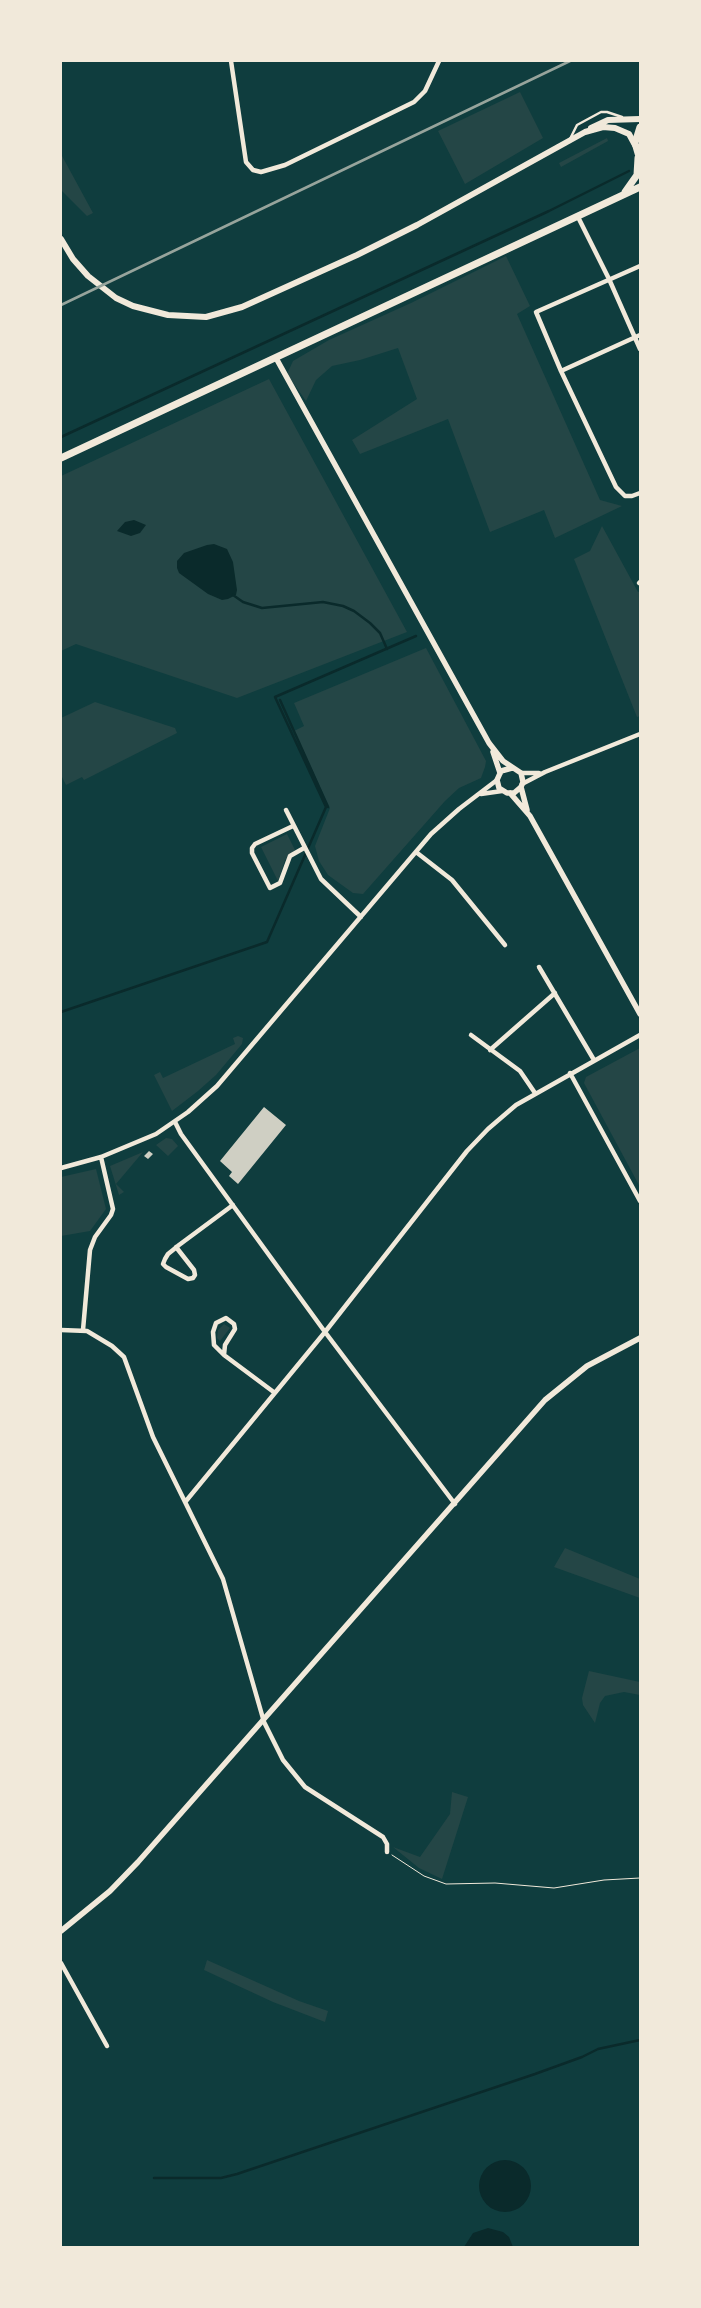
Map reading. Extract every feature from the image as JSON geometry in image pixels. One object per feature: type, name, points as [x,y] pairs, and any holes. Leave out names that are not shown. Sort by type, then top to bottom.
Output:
[{"type":"main road","points":[[61,239],[73,259],[96,284],[116,298],[151,312],[186,317],[206,317],[242,307],[388,239],[604,121],[640,119]]},
{"type":"main road","points":[[635,146],[636,135],[640,126]]},
{"type":"main road","points":[[585,132],[603,127],[615,128],[631,136],[639,159],[639,170],[635,181],[617,198]]},
{"type":"main road","points":[[61,458],[640,187]]},
{"type":"street","points":[[230,61],[246,162],[253,170],[261,172],[285,165],[414,102],[425,91],[439,61]]},
{"type":"street","points":[[578,217],[640,349]]},
{"type":"street","points":[[640,266],[536,312],[561,371],[616,487],[625,496],[640,493]]},
{"type":"street","points":[[561,371],[640,335]]},
{"type":"street","points":[[276,358],[489,743],[498,756],[521,773],[545,772]]},
{"type":"street","points":[[510,793],[545,772],[640,734]]},
{"type":"street","points":[[489,743],[500,773]]},
{"type":"street","points":[[61,1168],[101,1158],[139,1142],[175,1122],[232,1072],[443,822],[497,780],[504,769],[512,768]]},
{"type":"street","points":[[521,773],[522,786],[530,816]]},
{"type":"street","points":[[497,780],[502,791]]},
{"type":"street","points":[[475,796],[488,792],[502,791],[510,793],[530,816],[640,1014]]},
{"type":"street","points":[[286,810],[310,861],[327,887],[362,917]]},
{"type":"street","points":[[293,826],[255,844],[252,848],[252,853],[270,888],[280,883],[290,856],[304,848]]},
{"type":"street","points":[[416,852],[452,880],[505,945]]},
{"type":"street","points":[[539,967],[594,1060]]},
{"type":"street","points":[[490,1050],[555,993]]},
{"type":"street","points":[[471,1035],[520,1071],[535,1093]]},
{"type":"street","points":[[186,1501],[325,1332],[478,1139],[505,1113],[535,1093],[640,1035]]},
{"type":"street","points":[[570,1073],[640,1201]]},
{"type":"street","points":[[175,1122],[181,1134],[325,1332],[455,1504]]},
{"type":"street","points":[[83,1330],[90,1250],[95,1236],[111,1215],[112,1209],[101,1158]]},
{"type":"street","points":[[176,1247],[194,1270],[195,1275],[193,1278],[188,1278],[164,1266],[165,1259],[176,1247],[233,1205]]},
{"type":"street","points":[[224,1355],[225,1344],[235,1329],[234,1324],[226,1318],[216,1323],[213,1332],[214,1345],[224,1355],[275,1393]]},
{"type":"street","points":[[61,1330],[83,1330],[108,1343],[122,1354],[153,1437],[227,1588],[264,1722],[283,1760],[296,1779],[321,1798],[383,1837],[387,1844],[387,1852]]},
{"type":"street","points":[[61,1931],[126,1876],[551,1395],[581,1370],[640,1338]]},
{"type":"street","points":[[61,1963],[107,2046]]},
{"type":"lane","points":[[568,142],[577,125],[601,112],[607,112],[625,119]]},
{"type":"path","points":[[387,1852],[424,1876],[446,1884],[495,1883],[554,1888],[604,1880],[640,1878]]},
{"type":"shaded area","points":[[520,92],[543,138],[465,184],[438,131]]},
{"type":"shaded area","points":[[607,138],[608,141],[561,167],[559,163]]},
{"type":"shaded area","points":[[61,154],[93,213],[87,216],[61,190]]},
{"type":"shaded area","points":[[506,256],[530,306],[517,314],[600,500],[622,506],[555,538],[544,510],[490,532],[448,419],[360,454],[352,440],[417,399],[398,348],[360,360],[332,366],[316,380],[306,401],[287,374],[293,361],[329,340],[411,303]]},
{"type":"shaded area","points":[[269,379],[407,632],[237,698],[76,644],[61,651],[61,476]]},
{"type":"shaded area","points":[[134,520],[146,525],[140,533],[131,536],[117,531],[125,522]]},
{"type":"shaded area","points":[[602,526],[638,592],[640,591],[640,716],[637,717],[574,559],[590,551]]},
{"type":"shaded area","points":[[214,544],[227,549],[233,562],[237,590],[236,595],[228,599],[222,600],[208,594],[179,573],[177,568],[177,561],[184,553]]},
{"type":"shaded area","points":[[426,648],[486,761],[485,767],[481,778],[459,788],[445,801],[363,894],[353,893],[328,875],[319,861],[315,846],[330,808],[294,731],[304,726],[294,703]]},
{"type":"shaded area","points":[[95,702],[175,728],[177,733],[84,780],[82,777],[66,785],[61,775],[61,718]]},
{"type":"shaded area","points":[[287,834],[295,850],[285,860],[278,881],[261,847]]},
{"type":"shaded area","points":[[238,1036],[243,1038],[242,1044],[216,1075],[172,1111],[154,1075],[160,1072],[163,1078],[235,1044],[233,1038]]},
{"type":"shaded area","points":[[640,1048],[640,1187],[584,1083],[586,1077]]},
{"type":"shaded area","points":[[166,1138],[172,1139],[178,1146],[168,1156],[156,1145]]},
{"type":"shaded area","points":[[143,1152],[116,1184],[124,1192],[119,1195],[110,1166]]},
{"type":"shaded area","points":[[96,1169],[106,1209],[90,1231],[61,1236],[61,1177]]},
{"type":"shaded area","points":[[224,1324],[230,1328],[220,1341],[217,1338],[218,1330]]},
{"type":"shaded area","points":[[565,1548],[640,1579],[640,1598],[554,1567]]},
{"type":"shaded area","points":[[589,1671],[640,1682],[640,1695],[624,1692],[605,1696],[600,1703],[595,1723],[583,1705],[582,1698]]},
{"type":"shaded area","points":[[452,1792],[468,1797],[442,1879],[419,1868],[393,1847],[420,1857],[450,1814]]},
{"type":"shaded area","points":[[207,1960],[299,2001],[328,2011],[325,2022],[273,2002],[204,1970]]},
{"type":"shaded area","points":[[505,2160],[515,2162],[523,2168],[529,2176],[531,2186],[529,2196],[523,2204],[515,2210],[505,2212],[495,2210],[487,2204],[481,2196],[479,2186],[481,2176],[487,2168],[495,2162]]},
{"type":"shaded area","points":[[488,2228],[503,2232],[509,2237],[513,2247],[464,2247],[473,2233]]},
{"type":"building","points":[[264,1107],[286,1125],[238,1184],[229,1176],[232,1172],[220,1161]]},
{"type":"building","points":[[149,1151],[153,1154],[148,1159],[144,1156]]},
{"type":"waterway","points":[[61,437],[549,211],[629,171]]},
{"type":"waterway","points":[[233,595],[243,602],[262,608],[323,602],[343,606],[354,611],[370,623],[380,633],[387,649]]},
{"type":"waterway","points":[[61,1012],[267,942],[326,807],[275,697],[416,636]]},
{"type":"waterway","points":[[280,700],[328,807]]},
{"type":"waterway","points":[[154,2178],[221,2178],[237,2174],[535,2074],[582,2057],[598,2049],[640,2040]]},
{"type":"railway","points":[[61,305],[570,61]]}]
